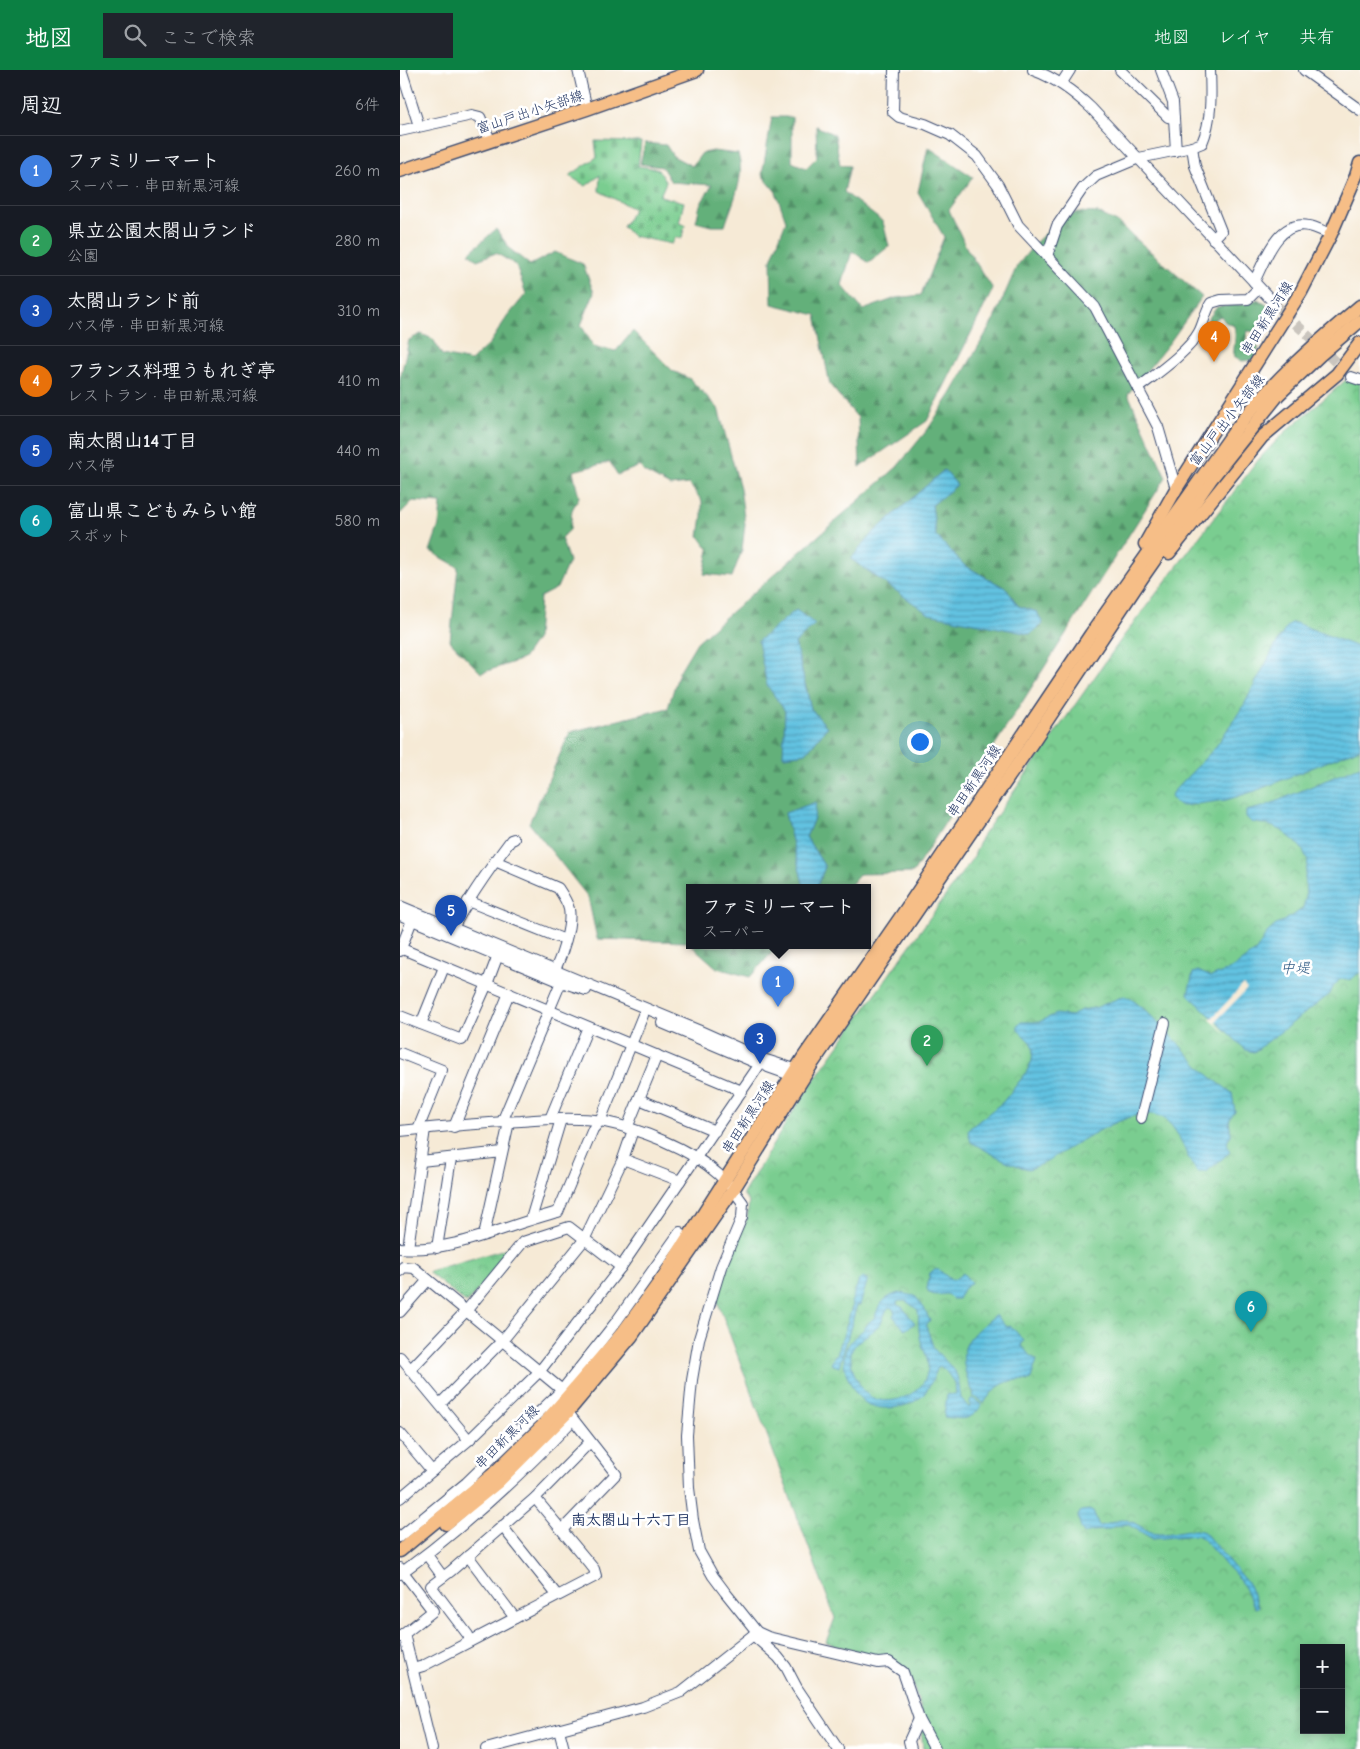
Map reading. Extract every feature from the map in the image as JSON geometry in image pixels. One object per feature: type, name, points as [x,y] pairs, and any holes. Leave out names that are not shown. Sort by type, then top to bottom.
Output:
[{"type":"main road","name":"富山戸出小矢部線","points":[[400,171],[587,109],[697,70]]},
{"type":"main road","name":"串田新黒河線","points":[[401,1568],[498,1482],[569,1415],[631,1338],[799,1074],[1091,634],[1176,489],[1301,292],[1331,234],[1360,163]]},
{"type":"main road","name":"富山戸出小矢部線","points":[[1139,573],[1236,428],[1261,397],[1303,355],[1360,306]]},
{"type":"main road","name":"富山戸出小矢部線","points":[[1139,573],[1278,395],[1358,322]]},
{"type":"main road","name":"串田新黒河線","points":[[799,1074],[1032,743],[1174,546],[1262,437],[1337,374],[1360,343]]},
{"type":"main road","name":"串田新黒河線","points":[[1091,634],[1139,573]]},
{"type":"main road","name":"串田新黒河線","points":[[1032,743],[1139,573]]},
{"type":"main road","name":"串田新黒河線","points":[[400,1550],[493,1474],[548,1418],[623,1332],[729,1185]]},
{"type":"street","points":[[578,70],[587,109]]},
{"type":"street","points":[[894,70],[893,112],[899,117],[925,124],[950,136],[978,156],[998,185],[1018,224],[1095,307],[1158,427],[1176,489]]},
{"type":"street","points":[[1032,70],[1075,92],[1274,303]]},
{"type":"street","points":[[1061,84],[1070,70]]},
{"type":"street","points":[[1120,70],[1168,117],[1174,118]]},
{"type":"street","points":[[1161,70],[1173,102],[1176,151]]},
{"type":"street","points":[[1046,256],[1057,226],[1083,188],[1096,176],[1139,158],[1176,151],[1202,143],[1211,103],[1210,70]]},
{"type":"street","points":[[1304,70],[1360,110]]},
{"type":"street","points":[[400,72],[402,72],[419,126]]},
{"type":"street","points":[[400,130],[472,115],[480,117],[490,140]]},
{"type":"street","points":[[1192,147],[1194,166],[1221,231],[1213,239]]},
{"type":"street","points":[[1138,388],[1188,346],[1199,332],[1211,303],[1221,300],[1248,299],[1256,285],[1270,248],[1287,229],[1295,226],[1309,225],[1331,234]]},
{"type":"street","points":[[453,928],[468,901],[511,840],[514,839]]},
{"type":"street","points":[[495,862],[558,888],[563,895],[569,909],[565,940],[555,970]]},
{"type":"street","points":[[468,901],[565,940]]},
{"type":"street","points":[[400,906],[555,970],[760,1064],[799,1074]]},
{"type":"street","points":[[400,915],[561,982],[584,989],[643,1015],[670,1022],[799,1074]]},
{"type":"street","points":[[412,920],[400,949],[742,1091]]},
{"type":"street","points":[[400,1016],[462,1040],[498,955]]},
{"type":"street","points":[[421,1024],[444,967]]},
{"type":"street","points":[[484,1235],[502,1152],[505,1122],[561,982]]},
{"type":"street","points":[[454,1127],[509,994]]},
{"type":"street","points":[[401,1055],[442,1070],[422,1129],[421,1161],[404,1248],[437,1248],[484,1235],[531,1218],[558,1212],[593,1128],[600,1121],[643,1015]]},
{"type":"street","points":[[1141,1118],[1165,1023]]},
{"type":"street","points":[[550,1119],[588,1027]]},
{"type":"street","points":[[440,1404],[502,1341],[584,1240],[622,1159],[639,1100],[657,1055]]},
{"type":"street","points":[[400,1498],[469,1440],[539,1372],[621,1267],[760,1064]]},
{"type":"street","points":[[639,1100],[715,1131]]},
{"type":"street","points":[[400,1131],[550,1119],[600,1121],[663,1141],[696,1158],[729,1185],[743,1203],[742,1217],[721,1267],[700,1338],[692,1380],[687,1435],[689,1488],[693,1520],[699,1551],[713,1576],[755,1634],[778,1656],[786,1667],[797,1688],[838,1749]]},
{"type":"street","points":[[531,1218],[561,1119]]},
{"type":"street","points":[[421,1161],[502,1152]]},
{"type":"street","points":[[437,1248],[451,1158]]},
{"type":"street","points":[[622,1159],[680,1181]]},
{"type":"street","points":[[410,1370],[466,1311],[523,1242],[569,1227],[621,1267]]},
{"type":"street","points":[[400,1536],[466,1483],[562,1390],[616,1322],[680,1232]]},
{"type":"street","points":[[400,1271],[403,1267],[414,1268],[562,1390]]},
{"type":"street","points":[[400,1312],[428,1280]]},
{"type":"street","points":[[400,1357],[469,1440]]},
{"type":"street","points":[[563,1530],[616,1474],[569,1415]]},
{"type":"street","points":[[432,1749],[414,1669],[402,1636],[434,1611],[401,1568],[427,1555],[515,1479],[568,1425],[569,1415]]},
{"type":"street","points":[[400,1433],[432,1471]]},
{"type":"street","points":[[470,1641],[468,1635],[431,1586],[535,1498],[590,1442]]},
{"type":"street","points":[[414,1669],[596,1576],[594,1568],[535,1498]]},
{"type":"street","points":[[502,1526],[557,1595]]},
{"type":"street","points":[[427,1555],[442,1577]]},
{"type":"street","points":[[468,1556],[515,1618]]},
{"type":"street","points":[[755,1634],[878,1663],[889,1662],[903,1672],[919,1719],[935,1749]]},
{"type":"street","points":[[486,1749],[642,1707],[681,1692],[755,1634]]},
{"type":"street","points":[[911,1749],[909,1740],[919,1719]]},
{"type":"street","points":[[559,1730],[564,1749]]},
{"type":"green space","points":[[772,117],[792,117],[792,162],[806,168],[817,157],[816,126],[835,135],[840,165],[850,166],[844,192],[883,222],[889,246],[869,263],[852,251],[842,285],[863,310],[896,298],[921,295],[944,237],[918,192],[928,147],[973,177],[949,210],[967,249],[993,289],[927,421],[860,467],[858,418],[830,385],[816,315],[772,304],[771,260],[786,221],[776,192],[762,175]]},
{"type":"green space","points":[[595,141],[641,142],[638,166],[658,169],[666,182],[660,196],[684,202],[679,223],[685,225],[682,238],[676,237],[672,244],[633,236],[623,227],[634,209],[599,191],[600,175],[586,186],[569,176],[597,157]]},
{"type":"green space","points":[[645,143],[666,145],[673,156],[692,166],[702,153],[713,151],[738,154],[740,163],[739,181],[725,226],[711,226],[696,222],[700,205],[712,185],[671,182],[662,167],[640,164]]},
{"type":"green space","points":[[1078,212],[1098,213],[1117,222],[1202,297],[1170,342],[1128,394],[1166,477],[913,873],[860,874],[851,884],[818,884],[825,867],[806,837],[814,818],[785,813],[803,884],[686,884],[686,942],[597,939],[588,897],[529,823],[570,732],[668,708],[679,672],[697,642],[897,467],[928,429],[951,394],[993,321],[1017,266],[1037,241],[1058,222]],"holes":[[[944,470],[957,485],[932,505],[936,536],[964,565],[1007,589],[1018,606],[1037,612],[1042,624],[1030,634],[994,626],[871,535]],[[797,611],[795,642],[811,709],[827,727],[806,753],[784,756],[785,711]]]},
{"type":"green space","points":[[496,229],[510,249],[530,265],[555,252],[583,264],[594,293],[581,325],[594,347],[616,351],[633,331],[673,371],[690,379],[718,408],[740,488],[745,524],[742,550],[732,577],[704,574],[709,550],[699,536],[702,501],[689,484],[670,486],[644,472],[640,466],[617,475],[610,462],[573,471],[579,497],[572,510],[570,530],[561,538],[569,561],[557,588],[540,597],[537,638],[523,659],[481,673],[450,641],[458,567],[430,551],[439,525],[441,503],[413,501],[400,514],[400,379],[409,340],[421,334],[433,339],[442,355],[471,361],[490,343],[507,317],[526,294],[516,265],[496,253],[477,260],[469,253]]},
{"type":"green space","points":[[1258,299],[1268,306],[1266,322],[1260,332],[1247,331],[1246,340],[1259,348],[1253,360],[1242,361],[1234,356],[1234,326],[1225,322],[1221,316],[1208,326],[1208,319],[1217,307],[1246,304]]},
{"type":"green space","points":[[1346,380],[1360,383],[1360,1749],[923,1749],[921,1728],[924,1720],[909,1671],[889,1662],[826,1642],[835,1618],[717,1300],[725,1267],[747,1219],[749,1202],[743,1194],[803,1095],[974,856],[981,838],[1123,637],[1259,459],[1283,434]]},
{"type":"green space","points":[[695,949],[775,949],[750,977],[717,968]]},
{"type":"green space","points":[[520,1240],[468,1302],[465,1302],[429,1273],[429,1271],[502,1250]]},
{"type":"water","points":[[944,470],[957,485],[932,505],[936,536],[964,565],[1007,589],[1018,606],[1037,612],[1043,624],[1030,634],[929,614],[851,559],[871,535]]},
{"type":"water","points":[[796,610],[815,624],[795,643],[811,709],[827,727],[806,753],[783,756],[785,711],[767,685],[758,641]]},
{"type":"water","points":[[1291,623],[1296,623],[1360,648],[1360,748],[1255,791],[1226,800],[1182,806],[1176,803],[1171,797],[1172,793],[1215,748],[1244,705],[1275,646]]},
{"type":"water","name":"中堤","points":[[1360,766],[1360,972],[1350,980],[1340,979],[1330,994],[1254,1052],[1246,1050],[1188,994],[1193,973],[1198,971],[1211,977],[1231,969],[1256,951],[1267,933],[1276,925],[1303,908],[1306,897],[1305,877],[1308,861],[1303,850],[1295,841],[1281,830],[1269,825],[1251,822],[1246,817],[1246,811],[1263,807]]},
{"type":"water","points":[[816,802],[814,818],[806,837],[825,867],[818,884],[803,884],[785,813]]},
{"type":"water","points":[[1124,996],[1141,1007],[1205,1072],[1232,1093],[1235,1112],[1229,1125],[1231,1135],[1228,1139],[1228,1147],[1230,1152],[1206,1172],[1198,1172],[1172,1126],[1166,1120],[1153,1114],[1137,1115],[1118,1122],[1029,1169],[1006,1161],[971,1142],[968,1131],[970,1128],[1003,1102],[1026,1073],[1032,1061],[1033,1049],[1031,1043],[1018,1030],[1018,1025],[1021,1022],[1039,1022],[1056,1014],[1071,1016],[1081,1010],[1095,1008]]},
{"type":"water","points":[[935,1269],[951,1280],[954,1280],[963,1273],[971,1283],[963,1289],[958,1299],[952,1299],[947,1294],[933,1295],[927,1289],[930,1273]]},
{"type":"water","points":[[862,1277],[867,1279],[867,1282],[860,1305],[857,1305],[839,1367],[831,1364],[835,1355],[837,1355],[853,1304],[851,1303],[859,1280]]},
{"type":"water","points":[[899,1293],[915,1296],[924,1308],[930,1321],[926,1326],[934,1349],[955,1371],[961,1398],[969,1408],[972,1398],[982,1405],[970,1417],[961,1419],[944,1417],[947,1395],[956,1394],[955,1382],[940,1366],[924,1394],[903,1406],[885,1408],[869,1405],[856,1393],[848,1378],[844,1364],[845,1352],[851,1341],[875,1318],[883,1302]],"holes":[[[906,1301],[918,1310],[920,1337],[928,1361],[928,1371],[923,1384],[917,1390],[903,1398],[886,1401],[878,1400],[867,1394],[858,1382],[851,1362],[852,1350],[858,1342],[877,1327],[889,1307],[895,1312],[893,1316],[905,1330],[915,1323],[902,1307],[897,1305],[897,1302]]]},
{"type":"water","points":[[996,1315],[1006,1327],[1011,1326],[1024,1341],[1021,1345],[1030,1356],[1037,1360],[1030,1381],[1009,1381],[993,1391],[984,1403],[973,1396],[974,1393],[966,1374],[964,1354],[969,1339]]},
{"type":"water","points":[[1089,1510],[1093,1512],[1099,1526],[1119,1520],[1126,1520],[1158,1534],[1187,1530],[1204,1532],[1249,1585],[1258,1607],[1255,1608],[1238,1577],[1197,1535],[1153,1539],[1127,1524],[1084,1534],[1078,1516],[1081,1511]]},
{"type":"pier","points":[[1243,985],[1247,989],[1215,1022],[1230,1037],[1203,1013],[1211,1019]]},
{"type":"tunnel","points":[[1274,303],[1351,377]]},
{"type":"place","name":"フランス料理うもれぎ亭","points":[[1214,362]]},
{"type":"place","name":"南太閤山14丁目","points":[[451,936]]},
{"type":"place","name":"ファミリーマート","points":[[778,1007]]},
{"type":"place","name":"太閤山ランド前","points":[[760,1064]]},
{"type":"place","name":"県立公園太閤山ランド","points":[[927,1066]]},
{"type":"place","name":"富山県こどもみらい館","points":[[1251,1332]]},
{"type":"district","name":"南太閤山十六丁目","points":[[631,1520]]}]
